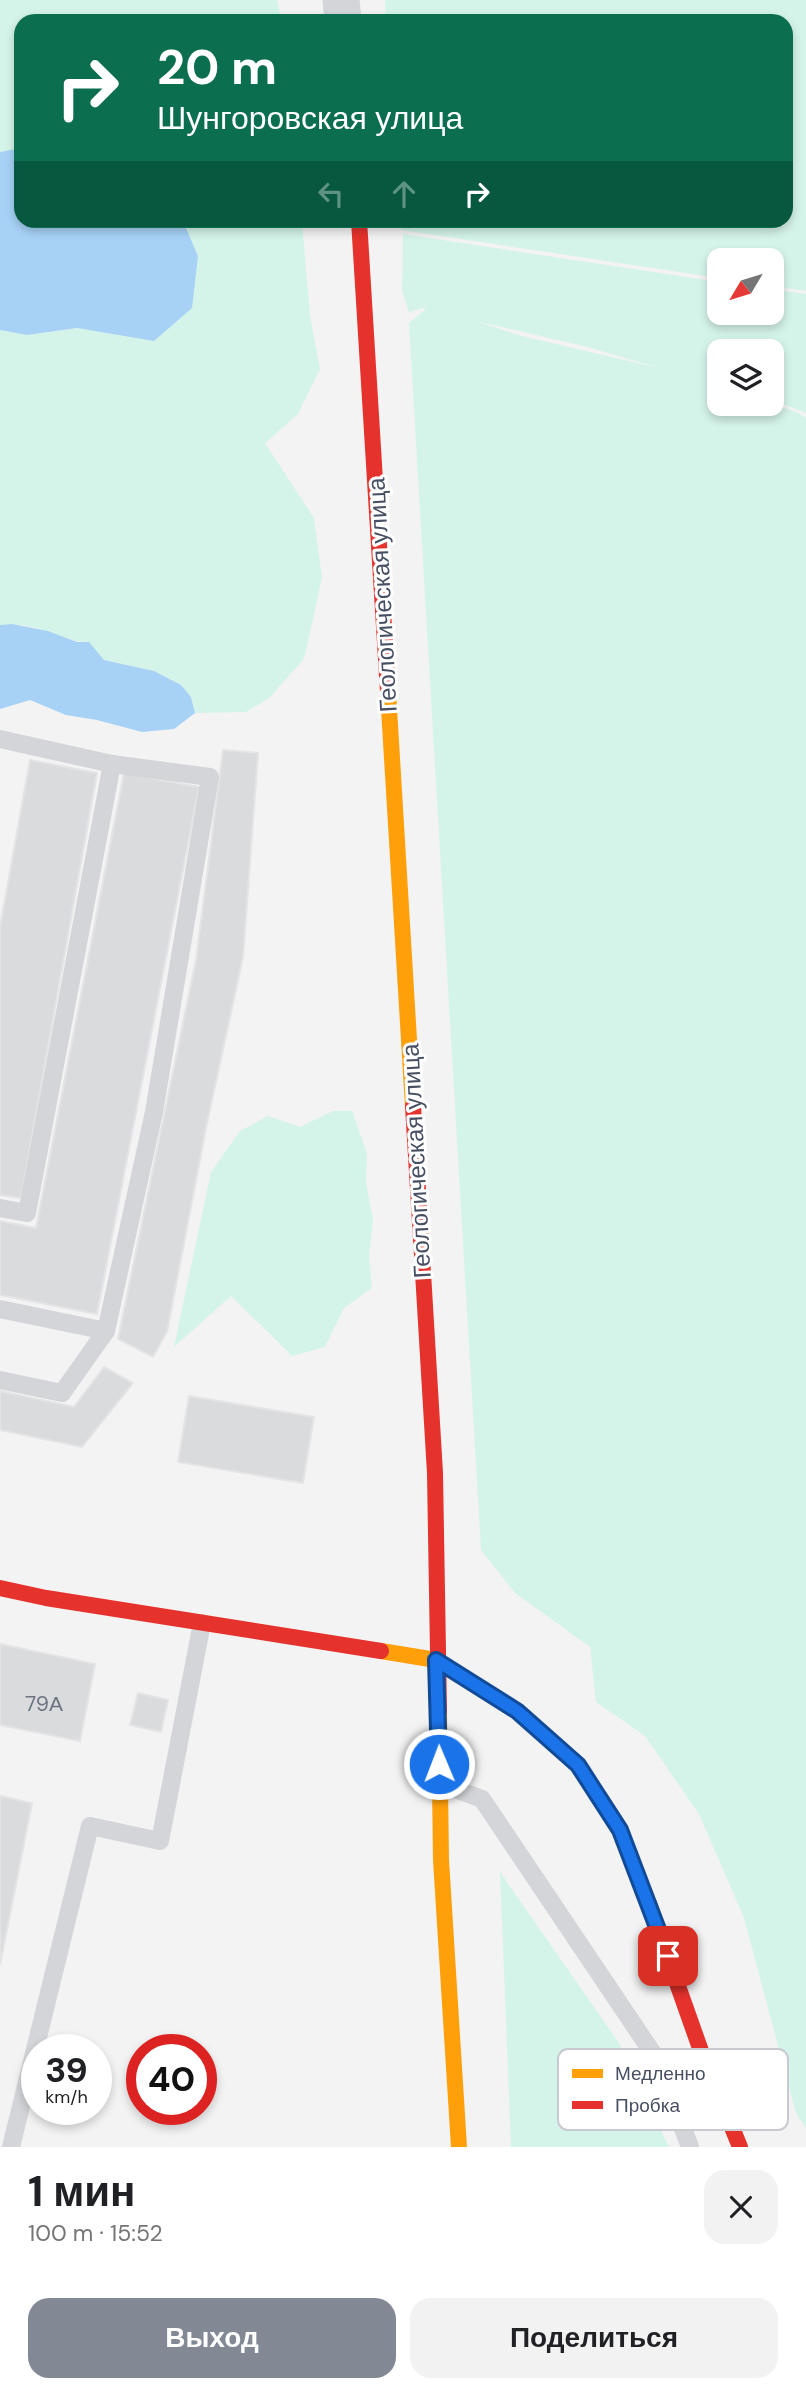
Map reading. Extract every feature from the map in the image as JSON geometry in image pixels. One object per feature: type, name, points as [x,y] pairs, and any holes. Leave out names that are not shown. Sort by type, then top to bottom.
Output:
[{"type":"street","name":"Геологическая улица","points":[[359,228],[436,1473],[436,1660],[441,1860],[459,2147]]},
{"type":"street","points":[[0,1588],[436,1660],[517,1711],[578,1765],[620,1830],[660,1932],[700,2049]]},
{"type":"street","points":[[733,2130],[740,2147]]},
{"type":"lane","points":[[0,739],[113,764],[210,777],[154,1112],[106,1331],[62,1393],[0,1380]]},
{"type":"lane","points":[[0,1208],[27,1213],[113,764]]},
{"type":"lane","points":[[0,1309],[106,1331]]},
{"type":"lane","points":[[11,2147],[89,1826],[160,1840],[202,1623]]},
{"type":"lane","points":[[439,1783],[482,1799],[650,2049]]},
{"type":"lane","points":[[684,2130],[691,2147]]},
{"type":"green space","points":[[0,0],[277,0],[280,14],[14,14],[14,149],[0,152]]},
{"type":"green space","points":[[385,0],[806,0],[806,291],[784,288],[784,248],[707,248],[707,276],[401,230],[793,228],[793,14],[386,14]]},
{"type":"green space","points":[[186,228],[303,228],[310,316],[320,369],[298,414],[265,443],[314,518],[322,578],[304,659],[269,698],[246,712],[195,713],[191,697],[181,685],[154,671],[104,660],[88,642],[32,627],[0,625],[0,330],[27,335],[77,328],[154,341],[198,256]]},
{"type":"green space","points":[[403,234],[707,280],[707,326],[784,326],[784,291],[806,294],[806,413],[784,405],[784,339],[707,339],[707,416],[784,416],[784,408],[806,418],[806,2128],[796,2113],[788,2083],[788,2049],[779,2049],[744,1918],[699,1814],[645,1736],[596,1702],[590,1647],[515,1593],[481,1550],[409,323],[426,309],[409,312],[402,291]],"holes":[[[475,321],[584,346],[659,368],[522,336]]]},
{"type":"green space","points":[[333,1111],[352,1111],[367,1153],[366,1183],[373,1220],[369,1256],[372,1288],[344,1308],[325,1347],[292,1356],[231,1296],[174,1347],[211,1172],[240,1131],[268,1116],[300,1127]]},
{"type":"green space","points":[[500,1872],[622,2049],[558,2049],[558,2130],[661,2130],[669,2147],[511,2147]]},
{"type":"water","points":[[14,149],[14,228],[186,228],[198,256],[192,308],[154,341],[77,328],[27,335],[0,330],[0,152]]},
{"type":"water","points":[[12,624],[48,631],[77,642],[89,642],[104,660],[154,671],[181,685],[191,697],[195,713],[174,729],[142,732],[66,715],[30,700],[0,709],[0,625]]},
{"type":"building","points":[[223,750],[258,753],[243,957],[206,1128],[167,1332],[153,1357],[118,1339],[196,960]]},
{"type":"building","points":[[30,760],[97,773],[21,1198],[0,1195],[0,927]]},
{"type":"building","points":[[124,773],[199,787],[97,1314],[0,1295],[0,1221],[36,1228]]},
{"type":"building","points":[[104,1367],[133,1383],[82,1447],[0,1430],[0,1391],[74,1407]]},
{"type":"building","points":[[189,1396],[314,1417],[303,1483],[178,1462]]},
{"type":"building","points":[[0,1644],[95,1664],[80,1741],[0,1725]]},
{"type":"building","points":[[138,1693],[168,1700],[161,1732],[130,1725]]},
{"type":"building","points":[[0,1796],[32,1803],[0,1965]]},
{"type":"traffic: slow","points":[[388,692],[413,1106]]},
{"type":"traffic: slow","points":[[381,1651],[436,1660],[517,1711],[578,1765],[620,1830],[649,1904]]},
{"type":"traffic: slow","points":[[439,1711],[441,1860],[459,2147]]},
{"type":"traffic: jam","points":[[359,228],[388,692]]},
{"type":"traffic: jam","points":[[413,1106],[435,1473],[439,1711]]},
{"type":"traffic: jam","points":[[0,1588],[46,1598],[381,1651]]},
{"type":"traffic: jam","points":[[649,1904],[700,2049]]},
{"type":"traffic: jam","points":[[733,2130],[740,2147]]},
{"type":"route","points":[[439,1764],[436,1660],[517,1711],[578,1765],[620,1830],[668,1956]]}]
